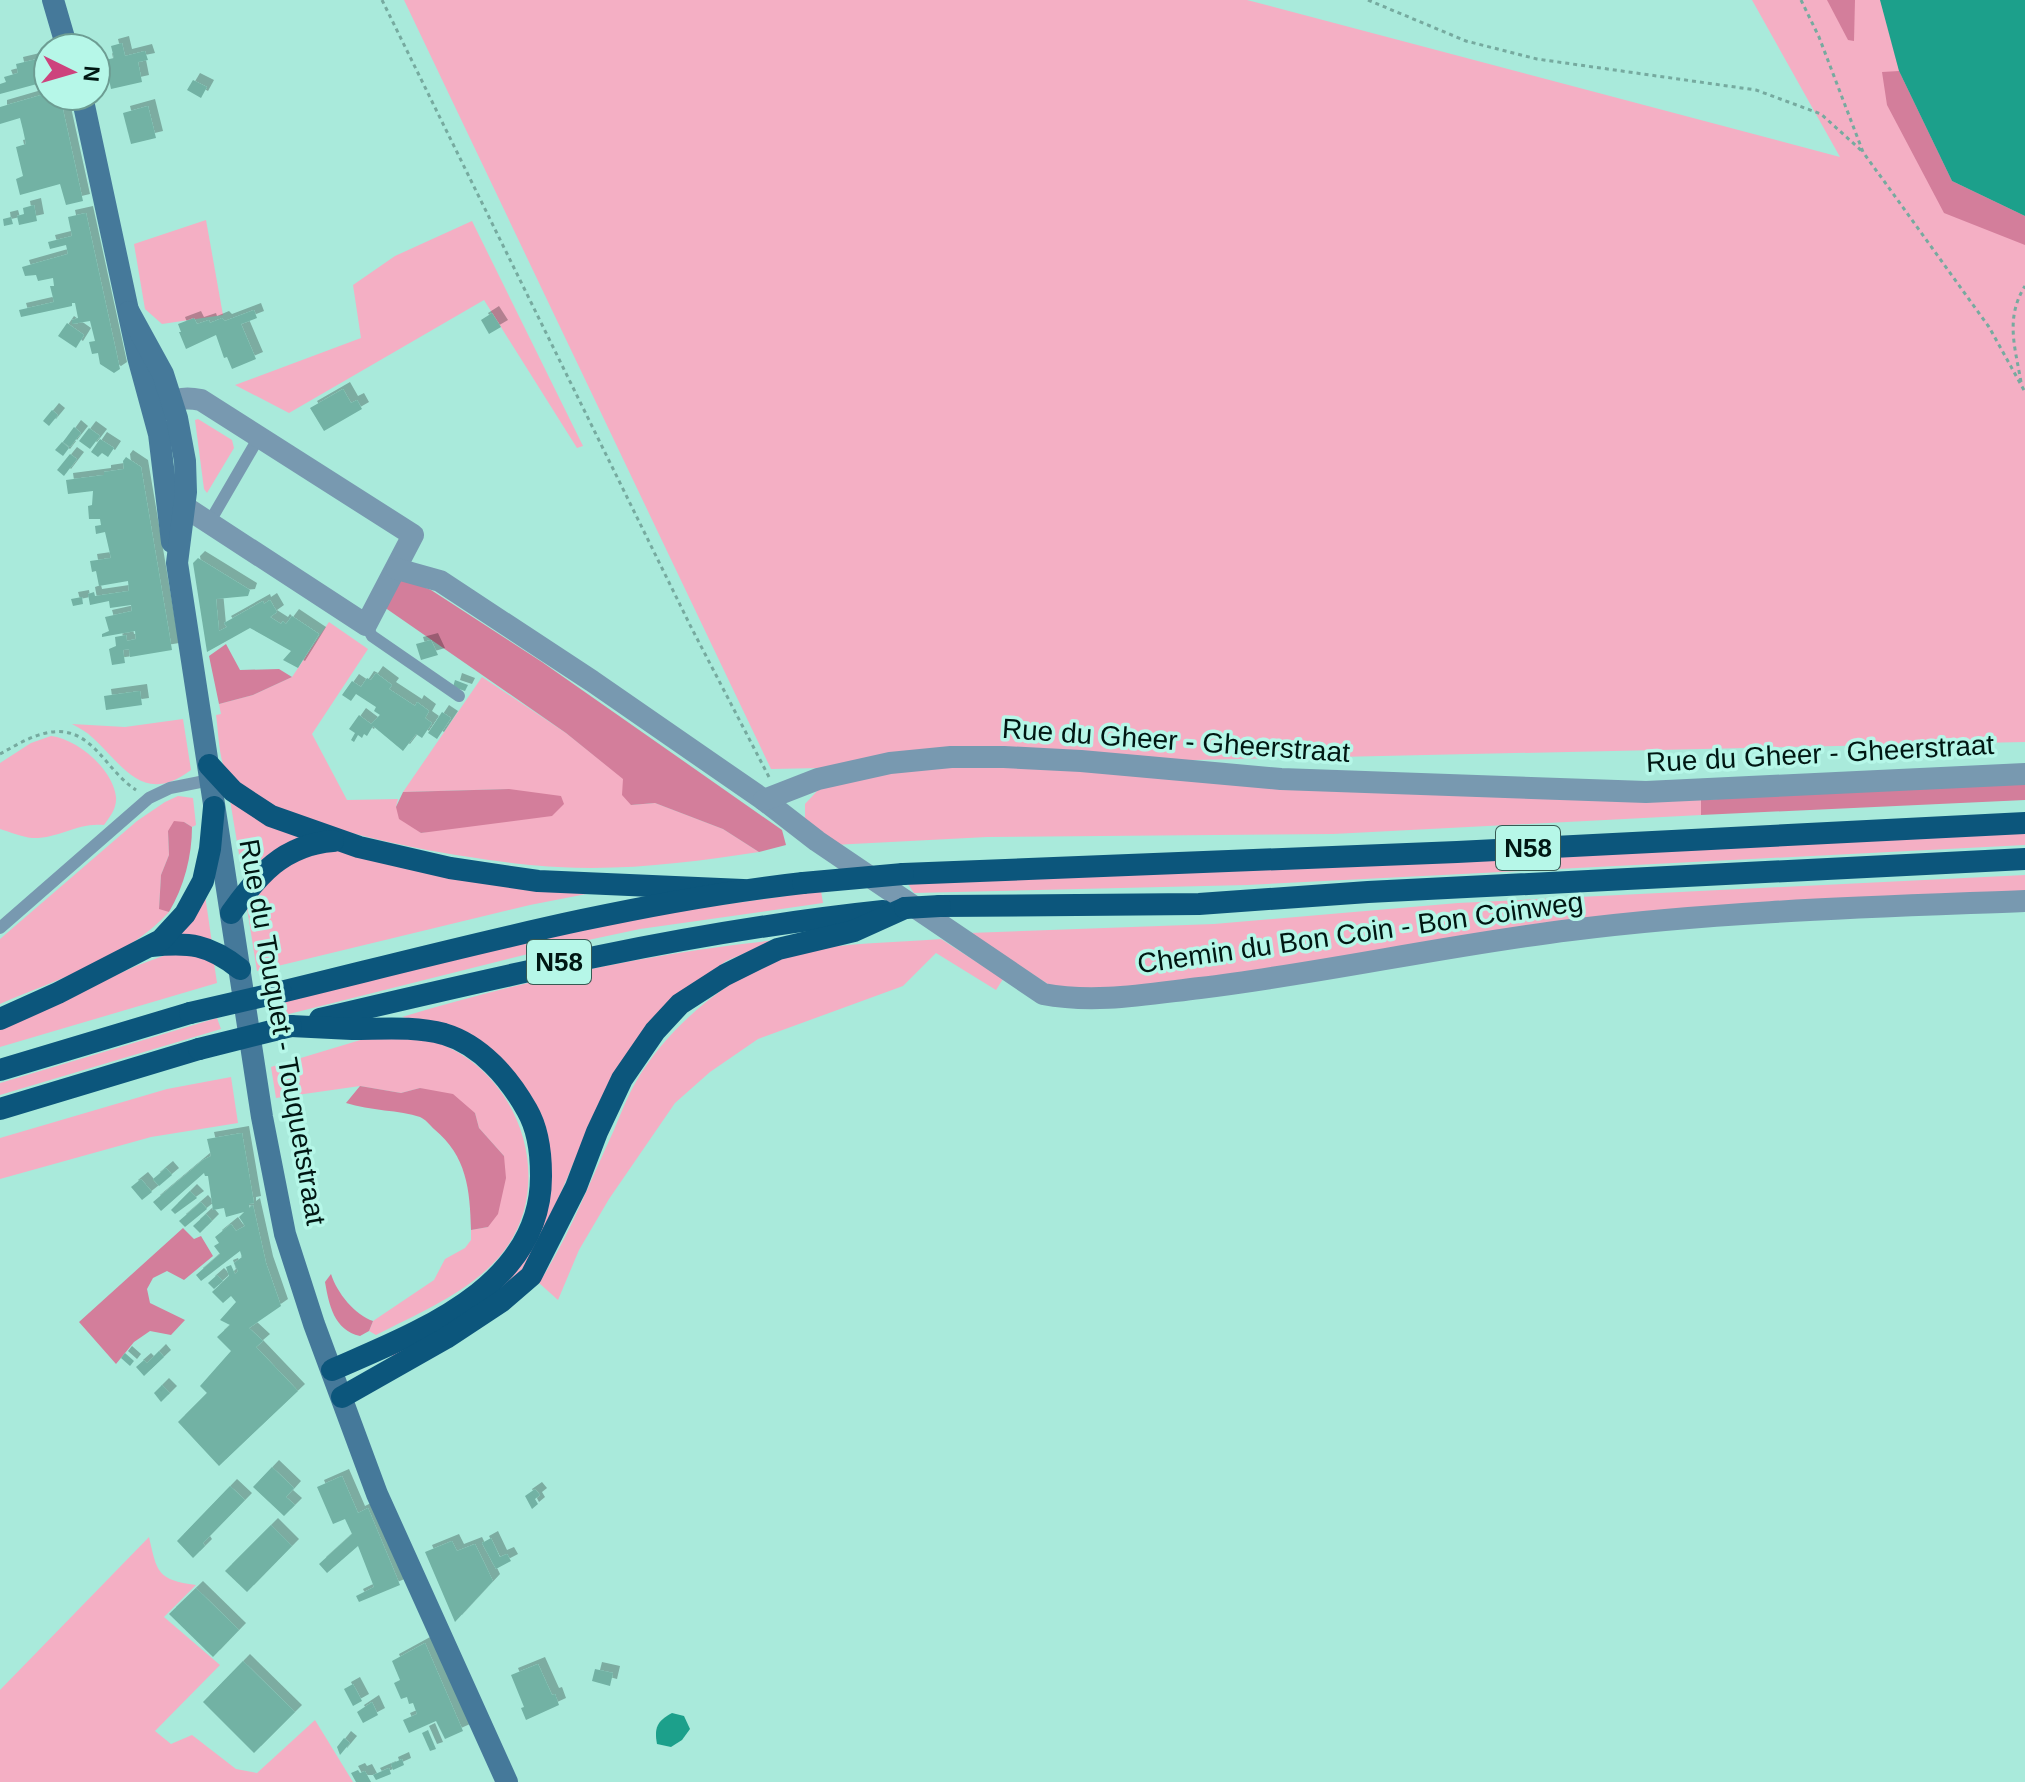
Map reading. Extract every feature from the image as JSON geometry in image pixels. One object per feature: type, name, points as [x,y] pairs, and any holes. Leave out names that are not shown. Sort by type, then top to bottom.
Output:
[{"type":"highway","points":[[209,773],[257,808],[287,823],[338,841],[450,868],[538,881],[743,890]]},
{"type":"highway","points":[[0,1019],[161,940],[185,914],[203,881],[214,807]]},
{"type":"highway","name":"N58","points":[[0,1070],[190,1013],[603,914],[743,890],[903,874],[1457,852],[2025,823]]},
{"type":"highway","points":[[231,913],[251,885],[276,860],[299,848],[338,841]]},
{"type":"highway","name":"N58","points":[[0,1109],[199,1049],[560,962],[830,917],[940,906],[1199,904],[1393,891],[2025,859]]},
{"type":"highway","points":[[342,1397],[446,1338],[502,1301],[531,1276],[576,1187],[622,1079],[655,1031],[680,1004],[725,975],[778,949],[854,931],[905,908]]},
{"type":"highway","points":[[151,946],[198,945],[220,953],[240,969]]},
{"type":"highway","points":[[291,1026],[400,1028],[445,1034],[485,1056],[512,1084],[532,1118],[541,1156],[541,1188],[536,1220],[523,1246],[502,1274],[449,1313],[389,1345],[332,1370]]},
{"type":"main road","points":[[53,0],[62,32]]},
{"type":"main road","name":"Rue du Touquet - Touquetstraat","points":[[85,112],[138,357],[155,415],[262,1117],[285,1234],[314,1324],[383,1508],[507,1782]]},
{"type":"main road","name":"Rue du Touquet - Touquetstraat","points":[[129,312],[163,374],[185,461],[185,507],[175,554]]},
{"type":"street","points":[[155,415],[172,400],[191,397],[201,400],[413,535],[366,625],[185,507]]},
{"type":"street","points":[[397,569],[440,581],[771,797]]},
{"type":"street","name":"Rue du Gheer - Gheerstraat","points":[[771,797],[818,779],[861,769],[951,757],[1050,759],[1281,779],[1646,792],[2025,774]]},
{"type":"street","name":"Chemin du Bon Coin - Bon Coinweg","points":[[771,797],[817,841],[1043,994],[1071,1000],[1240,983],[1392,956],[1572,930],[1752,915],[2025,901]]},
{"type":"lane","points":[[209,523],[259,437]]},
{"type":"lane","points":[[366,625],[372,636],[459,696]]},
{"type":"lane","points":[[0,928],[149,798],[209,773]]},
{"type":"path","points":[[382,0],[684,613],[771,797]]},
{"type":"path","points":[[1368,0],[1466,41],[1537,59],[1756,90],[1821,114],[1863,152],[1989,327],[2025,392]]},
{"type":"path","points":[[1801,0],[1819,37],[1863,152]]},
{"type":"path","points":[[2022,386],[2012,330],[2015,301],[2025,286]]},
{"type":"path","points":[[0,754],[26,740],[64,730],[87,742],[120,780],[149,798]]},
{"type":"shaded area","points":[[404,0],[1247,0],[1840,157],[1752,0],[2025,0],[2025,742],[1012,764],[1701,800],[1701,815],[1333,834],[987,837],[833,845],[805,820],[805,804],[819,789],[924,766],[771,769]]},
{"type":"shaded area","points":[[1827,0],[1855,0],[1854,41],[1848,40]]},
{"type":"shaded area","points":[[1880,0],[2025,0],[2025,216],[1952,181],[1899,71]]},
{"type":"shaded area","points":[[1899,71],[1952,181],[2025,216],[2025,245],[1944,213],[1887,105],[1882,72]]},
{"type":"shaded area","points":[[206,220],[223,315],[162,324],[145,309],[134,244]]},
{"type":"shaded area","points":[[472,221],[583,446],[577,448],[484,300],[289,413],[235,385],[361,338],[353,285],[395,256]]},
{"type":"shaded area","points":[[195,420],[232,440],[234,448],[207,493]]},
{"type":"shaded area","points":[[401,578],[431,590],[542,662],[782,830],[786,845],[759,852],[723,829],[655,803],[631,805],[622,795],[623,779],[566,733],[384,607]]},
{"type":"shaded area","points":[[329,622],[368,649],[312,734],[347,800],[398,799],[396,807],[421,833],[441,829],[509,789],[403,792],[482,677],[566,733],[624,779],[631,805],[655,803],[723,829],[759,852],[634,867],[558,867],[482,859],[379,840],[327,826],[282,810],[246,791],[223,764],[216,715],[221,714],[219,704],[253,695],[292,677]]},
{"type":"shaded area","points":[[226,644],[240,670],[279,669],[292,677],[253,695],[219,704],[209,656]]},
{"type":"shaded area","points":[[183,719],[191,770],[175,780],[160,784],[136,778],[91,736],[72,724],[125,727]]},
{"type":"shaded area","points":[[51,736],[82,749],[101,766],[116,797],[113,812],[104,825],[85,826],[41,838],[0,829],[0,763],[31,743]]},
{"type":"shaded area","points":[[2025,782],[2025,800],[1701,815],[1701,800]]},
{"type":"shaded area","points":[[509,789],[561,796],[564,804],[552,816],[421,833],[399,819],[396,807],[403,792]]},
{"type":"shaded area","points":[[178,796],[193,798],[196,825],[192,827],[184,822],[168,831],[169,855],[161,875],[159,908],[169,912],[152,928],[112,955],[0,1004],[0,939],[137,821]]},
{"type":"shaded area","points":[[230,800],[298,835],[298,840],[268,855],[243,878]]},
{"type":"shaded area","points":[[174,821],[192,827],[192,838],[183,882],[169,912],[159,909],[161,875],[169,855],[168,831]]},
{"type":"shaded area","points":[[2025,831],[2025,845],[1247,885],[914,893],[906,881]]},
{"type":"shaded area","points":[[322,848],[617,888],[530,905],[257,971],[246,902],[262,880]]},
{"type":"shaded area","points":[[2025,875],[2025,896],[1706,909],[1153,987],[1057,990],[969,933],[1214,924],[1458,903]]},
{"type":"shaded area","points":[[821,891],[823,903],[640,929],[273,1018],[269,1006],[506,945],[642,916]]},
{"type":"shaded area","points":[[205,895],[212,943],[176,936]]},
{"type":"shaded area","points":[[941,939],[1003,979],[996,990],[936,953],[903,986],[758,1039],[710,1072],[675,1103],[609,1199],[579,1250],[558,1300],[539,1283],[570,1227],[637,1080],[667,1039],[708,1001],[754,970],[802,952]]},
{"type":"shaded area","points":[[777,940],[726,961],[672,1000],[585,1136],[542,1237],[523,1270],[510,1284],[393,1358],[391,1352],[537,1231],[535,1111],[440,1025],[402,1017],[494,991],[588,970],[682,952]]},
{"type":"shaded area","points":[[187,952],[214,963],[217,983],[0,1047],[0,1028],[136,966],[171,953]]},
{"type":"shaded area","points":[[217,1018],[221,1029],[0,1095],[0,1083]]},
{"type":"shaded area","points":[[367,1038],[421,1038],[459,1053],[486,1074],[506,1100],[521,1130],[528,1162],[527,1195],[518,1227],[500,1256],[458,1291],[376,1335],[369,1331],[373,1321],[434,1280],[445,1259],[465,1248],[471,1240],[471,1230],[488,1227],[504,1156],[479,1128],[475,1113],[420,1088],[401,1093],[360,1086],[276,1098],[271,1067]]},
{"type":"shaded area","points":[[231,1077],[238,1123],[151,1137],[0,1179],[0,1138],[167,1089]]},
{"type":"shaded area","points":[[360,1086],[401,1093],[420,1088],[453,1094],[475,1113],[479,1128],[504,1156],[506,1178],[498,1214],[488,1227],[471,1230],[468,1188],[460,1162],[445,1139],[420,1117],[346,1103]]},
{"type":"shaded area","points":[[183,1228],[194,1239],[201,1236],[213,1256],[184,1280],[167,1271],[153,1278],[147,1289],[150,1303],[185,1320],[171,1335],[150,1331],[134,1342],[116,1364],[79,1322]]},
{"type":"shaded area","points":[[331,1274],[348,1302],[373,1321],[369,1331],[360,1336],[351,1333],[334,1315],[325,1282]]},
{"type":"shaded area","points":[[149,1537],[154,1559],[161,1572],[173,1580],[196,1585],[164,1617],[220,1665],[155,1731],[171,1744],[192,1735],[236,1769],[257,1773],[315,1720],[353,1782],[0,1782],[0,1690]]},
{"type":"shaded area","points":[[672,1713],[684,1716],[690,1729],[682,1740],[671,1747],[657,1744],[658,1726]]},
{"type":"building","points":[[122,43],[125,56],[145,51],[148,60],[138,62],[142,82],[112,89],[112,46]]},
{"type":"building","points":[[32,60],[32,85],[0,94],[0,84],[6,82],[4,77],[18,73],[16,64]]},
{"type":"building","points":[[193,80],[207,87],[201,98],[187,90]]},
{"type":"building","points":[[32,98],[32,112],[64,112],[83,201],[66,205],[60,184],[20,195],[16,179],[23,176],[16,147],[26,144],[23,130],[20,118],[0,124],[0,107]]},
{"type":"building","points":[[148,106],[156,138],[131,144],[123,113]]},
{"type":"building","points":[[34,205],[37,221],[19,225],[17,216],[24,214],[23,208]]},
{"type":"building","points":[[86,213],[120,369],[114,373],[100,364],[98,353],[92,354],[89,342],[95,341],[90,321],[72,324],[72,320],[78,318],[75,303],[21,317],[19,310],[54,302],[50,286],[54,286],[53,278],[38,281],[36,275],[25,276],[22,267],[68,254],[66,245],[50,249],[48,242],[72,236],[68,217]]},
{"type":"building","points":[[11,217],[13,224],[4,226],[3,219]]},
{"type":"building","points":[[254,310],[257,318],[241,324],[256,359],[232,369],[227,357],[224,358],[216,335],[186,349],[178,324],[194,318],[197,324],[222,318],[225,321]]},
{"type":"building","points":[[492,313],[501,327],[489,334],[481,320]]},
{"type":"building","points":[[67,323],[84,335],[76,348],[58,336]]},
{"type":"building","points":[[343,389],[351,403],[357,400],[362,409],[324,431],[310,408]]},
{"type":"building","points":[[52,410],[58,415],[49,426],[43,421]]},
{"type":"building","points":[[74,427],[81,433],[70,447],[63,442]]},
{"type":"building","points":[[89,428],[100,436],[90,449],[79,441]]},
{"type":"building","points":[[100,439],[114,448],[108,457],[102,453],[98,457],[91,452]]},
{"type":"building","points":[[62,442],[69,448],[63,456],[55,450]]},
{"type":"building","points":[[70,454],[77,459],[64,476],[57,470]]},
{"type":"building","points":[[126,457],[141,467],[172,650],[130,657],[129,649],[123,650],[125,663],[112,665],[109,649],[116,646],[115,637],[126,635],[127,641],[136,639],[135,631],[102,637],[109,631],[105,617],[132,611],[131,605],[110,608],[109,601],[90,605],[88,594],[94,592],[95,596],[129,591],[128,581],[99,586],[90,561],[111,558],[105,532],[96,534],[95,526],[101,525],[100,519],[89,519],[88,506],[92,505],[93,491],[68,494],[66,480],[124,469]]},
{"type":"building","points":[[198,558],[250,590],[248,596],[216,599],[219,631],[227,627],[224,623],[270,600],[277,612],[270,617],[286,624],[292,616],[319,634],[298,668],[283,660],[291,651],[250,628],[207,652],[193,563]]},
{"type":"building","points":[[82,597],[83,604],[73,606],[71,599]]},
{"type":"building","points":[[431,640],[438,655],[421,660],[416,644]]},
{"type":"building","points":[[376,673],[392,685],[389,689],[429,711],[425,718],[432,723],[422,738],[416,734],[403,751],[373,726],[367,736],[364,734],[362,738],[358,735],[354,742],[351,740],[355,733],[349,729],[359,715],[371,724],[380,715],[374,711],[376,707],[356,694],[351,701],[342,695],[352,681],[361,687],[367,678],[371,680]]},
{"type":"building","points":[[455,680],[468,685],[465,691],[453,687]]},
{"type":"building","points":[[140,691],[142,705],[106,710],[104,696]]},
{"type":"building","points":[[442,712],[451,718],[437,739],[428,733]]},
{"type":"building","points":[[242,1133],[254,1203],[249,1204],[249,1208],[253,1205],[266,1263],[281,1306],[249,1328],[263,1341],[256,1347],[298,1391],[219,1466],[178,1422],[207,1393],[200,1386],[231,1351],[217,1337],[230,1325],[220,1320],[236,1302],[231,1296],[223,1303],[212,1292],[229,1276],[226,1267],[231,1265],[235,1274],[238,1271],[234,1263],[242,1257],[240,1251],[201,1281],[196,1275],[220,1254],[214,1246],[219,1243],[215,1237],[231,1224],[236,1231],[245,1226],[239,1217],[244,1212],[226,1217],[224,1208],[213,1210],[208,1176],[204,1173],[161,1211],[153,1202],[211,1156],[207,1139]]},
{"type":"building","points":[[166,1168],[172,1175],[159,1186],[153,1179]]},
{"type":"building","points":[[141,1179],[152,1192],[142,1200],[131,1187]]},
{"type":"building","points":[[190,1191],[197,1198],[175,1214],[171,1210]]},
{"type":"building","points":[[201,1202],[207,1209],[185,1227],[179,1221]]},
{"type":"building","points":[[206,1214],[212,1221],[200,1233],[193,1226]]},
{"type":"building","points":[[217,1275],[223,1281],[214,1289],[208,1283]]},
{"type":"building","points":[[159,1351],[164,1357],[144,1376],[136,1367],[144,1360],[147,1363]]},
{"type":"building","points":[[125,1353],[134,1361],[130,1366],[121,1358]]},
{"type":"building","points":[[162,1385],[170,1393],[161,1402],[154,1393]]},
{"type":"building","points":[[272,1467],[294,1488],[286,1497],[295,1505],[284,1516],[253,1487]]},
{"type":"building","points":[[342,1476],[358,1513],[368,1508],[400,1585],[359,1602],[356,1596],[374,1587],[358,1546],[327,1573],[319,1564],[352,1534],[345,1519],[333,1524],[317,1487]]},
{"type":"building","points":[[230,1486],[245,1500],[203,1543],[205,1546],[193,1558],[177,1541]]},
{"type":"building","points":[[535,1489],[540,1495],[535,1499],[538,1504],[532,1509],[525,1496]]},
{"type":"building","points":[[271,1525],[292,1546],[247,1592],[225,1571]]},
{"type":"building","points":[[491,1538],[500,1557],[507,1554],[511,1561],[496,1569],[482,1543]]},
{"type":"building","points":[[452,1541],[457,1551],[475,1544],[493,1581],[455,1622],[425,1552]]},
{"type":"building","points":[[196,1588],[239,1630],[213,1657],[169,1614]]},
{"type":"building","points":[[425,1643],[463,1731],[445,1739],[436,1721],[409,1733],[403,1720],[417,1714],[407,1697],[401,1699],[394,1683],[400,1680],[392,1661]]},
{"type":"building","points":[[243,1661],[295,1712],[254,1753],[203,1702]]},
{"type":"building","points":[[538,1664],[559,1705],[526,1720],[511,1675]]},
{"type":"building","points":[[595,1669],[613,1673],[610,1686],[592,1681]]},
{"type":"building","points":[[353,1684],[362,1701],[353,1706],[344,1689]]},
{"type":"building","points":[[372,1702],[378,1715],[363,1723],[357,1712]]},
{"type":"building","points":[[428,1730],[436,1749],[430,1751],[422,1733]]},
{"type":"building","points":[[344,1738],[350,1743],[340,1755],[337,1747]]},
{"type":"building","points":[[402,1759],[404,1765],[393,1770],[391,1764]]},
{"type":"building","points":[[389,1768],[391,1774],[376,1780],[373,1775]]},
{"type":"building","points":[[358,1770],[360,1773],[365,1771],[371,1782],[356,1782],[351,1773]]}]
